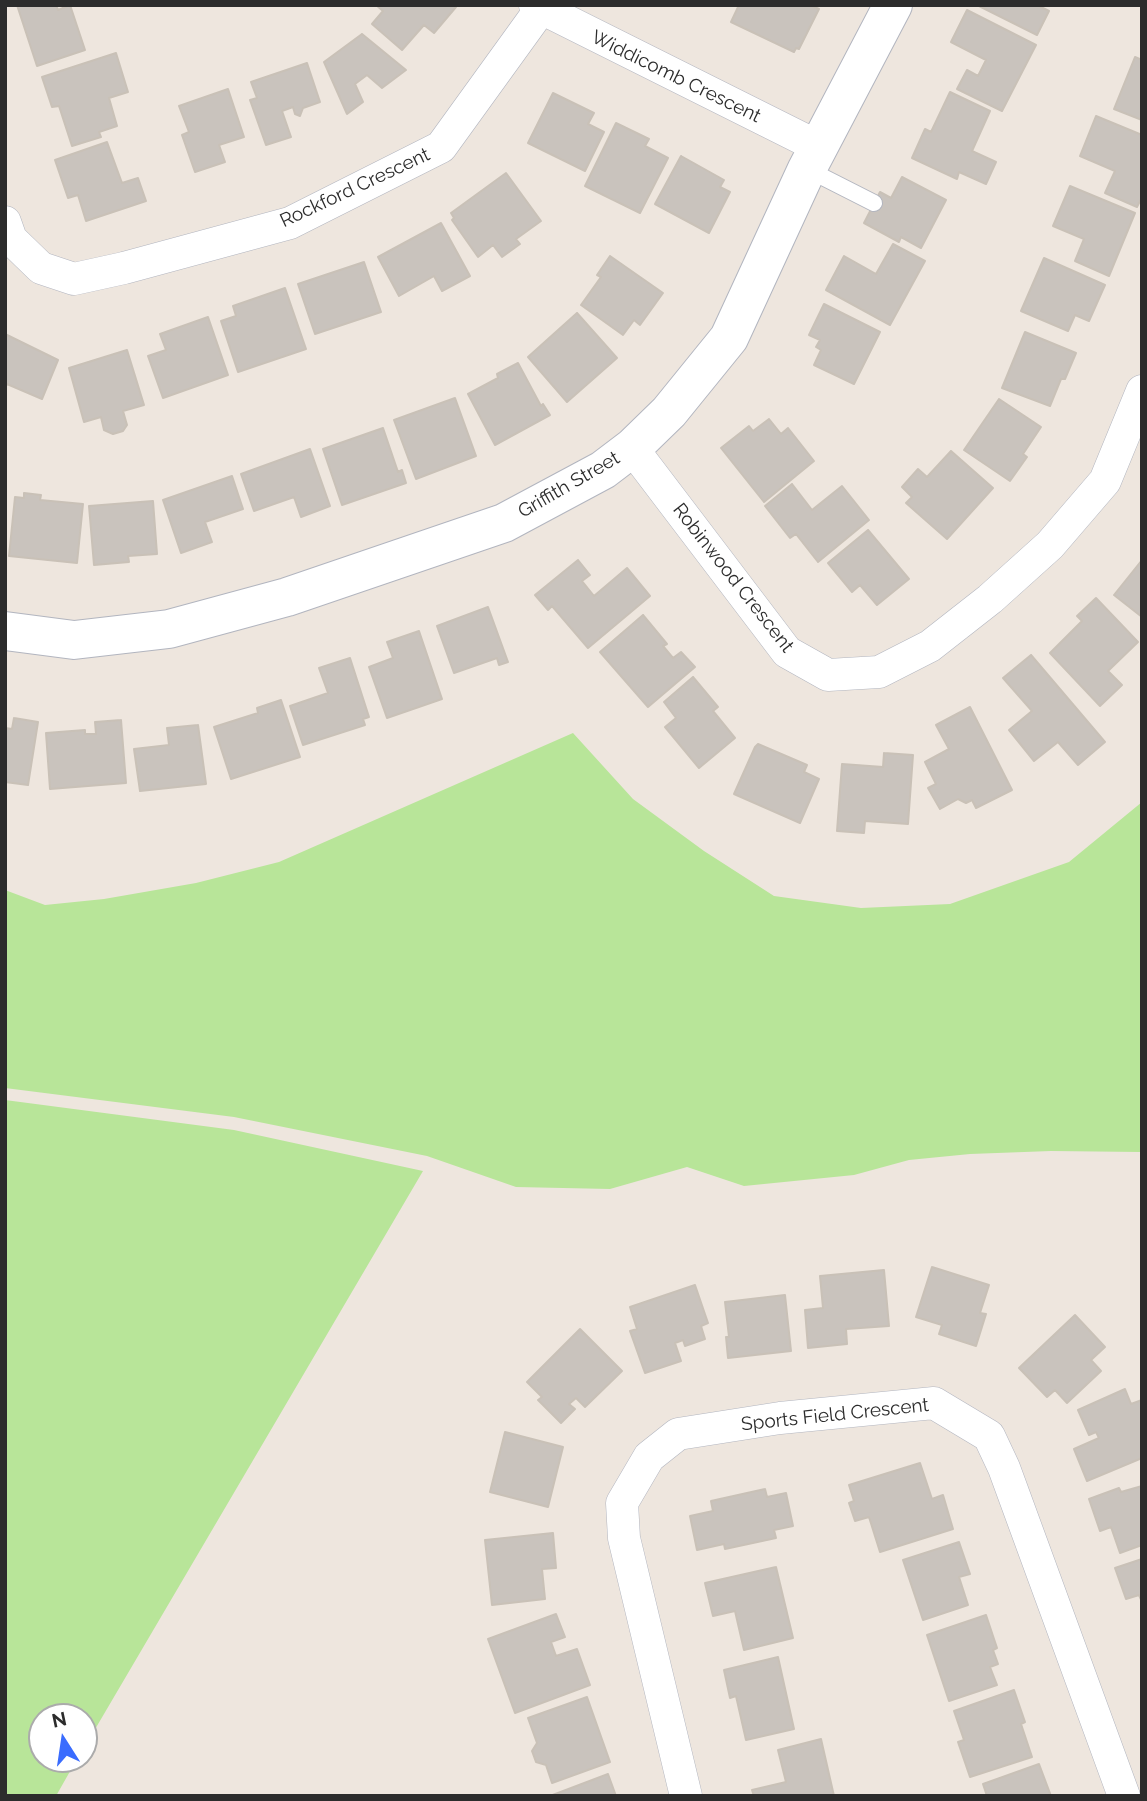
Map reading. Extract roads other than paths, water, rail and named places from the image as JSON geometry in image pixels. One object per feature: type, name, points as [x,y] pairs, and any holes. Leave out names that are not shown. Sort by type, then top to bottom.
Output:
[{"type":"street","name":"Griffith Street","points":[[5,631],[74,640],[169,629],[288,597],[504,523],[603,470],[632,448],[669,412],[729,338],[813,158],[893,5]]},
{"type":"street","name":"Widdicomb Crescent","points":[[538,8],[813,158]]},
{"type":"street","name":"Rockford Crescent","points":[[5,222],[11,239],[41,268],[74,279],[290,223],[441,147],[538,8]]},
{"type":"street","name":"Robinwood Crescent","points":[[632,448],[787,652],[828,675],[879,672],[930,646],[990,599],[1050,545],[1105,481],[1142,391]]},
{"type":"street","name":"Sports Field Crescent","points":[[686,1796],[624,1538],[622,1503],[649,1457],[678,1434],[780,1418],[934,1402],[989,1436],[1004,1468],[1124,1796]]},
{"type":"lane","points":[[813,158],[874,203]]}]
